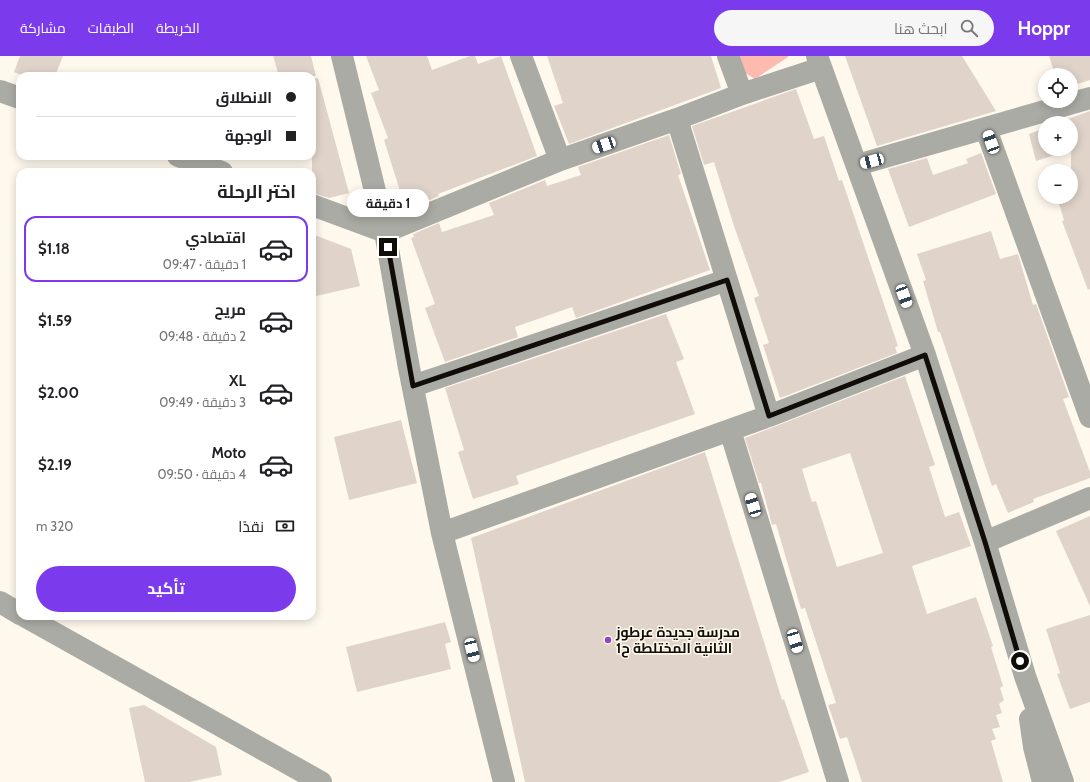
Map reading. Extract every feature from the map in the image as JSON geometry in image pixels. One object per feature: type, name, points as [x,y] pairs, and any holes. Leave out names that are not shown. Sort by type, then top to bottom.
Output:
[{"type":"street","points":[[342,56],[385,232],[442,533],[504,782]]},
{"type":"street","points":[[521,56],[560,160]]},
{"type":"street","points":[[728,56],[742,94]]},
{"type":"street","points":[[316,206],[385,232],[560,160],[677,119],[819,62],[858,164],[925,355],[985,542],[1025,676],[1063,782]]},
{"type":"street","points":[[0,90],[16,96]]},
{"type":"street","points":[[858,164],[986,129],[1090,98]]},
{"type":"street","points":[[677,119],[769,416]]},
{"type":"street","points":[[986,129],[1090,417]]},
{"type":"street","points":[[189,160],[211,168]]},
{"type":"street","points":[[413,386],[727,280]]},
{"type":"street","points":[[442,533],[769,416],[925,355]]},
{"type":"street","points":[[730,430],[832,780]]},
{"type":"street","points":[[985,542],[1090,498]]},
{"type":"street","points":[[0,602],[16,612]]},
{"type":"street","points":[[31,620],[321,782]]},
{"type":"street","points":[[1025,676],[1034,747],[1043,782]]},
{"type":"shaded area","points":[[735,56],[788,57],[755,79],[740,70]]},
{"type":"building","points":[[20,56],[63,56],[57,72],[14,72]]},
{"type":"building","points":[[273,56],[311,56],[315,72],[278,72]]},
{"type":"building","points":[[366,56],[427,56],[432,70],[470,56],[475,56],[478,64],[501,56],[537,156],[438,194],[439,196],[406,210],[384,140],[388,138],[371,93],[379,90]]},
{"type":"building","points":[[547,56],[711,56],[721,88],[569,144],[554,106],[563,103]]},
{"type":"building","points":[[845,56],[962,56],[996,111],[877,146]]},
{"type":"building","points":[[1049,56],[1090,56],[1090,80],[1078,84],[1078,68],[1053,68]]},
{"type":"building","points":[[316,78],[318,78],[349,193],[329,198],[316,194],[316,168],[312,168],[312,160],[316,160]]},
{"type":"building","points":[[796,89],[814,139],[824,136],[839,181],[842,180],[898,346],[895,347],[897,353],[780,398],[763,345],[769,343],[754,298],[759,296],[734,226],[714,162],[704,165],[692,126]]},
{"type":"building","points":[[1090,111],[1090,289],[1088,290],[1062,221],[1064,220],[1059,204],[1078,204],[1078,164],[1071,164],[1071,156],[1078,156],[1078,116],[1076,116]]},
{"type":"building","points":[[1038,131],[1038,156],[1052,156],[1036,161],[1029,134]]},
{"type":"building","points":[[669,135],[681,174],[678,175],[710,270],[576,318],[572,307],[515,327],[518,337],[445,362],[425,308],[435,304],[411,238],[414,237],[413,234],[439,223],[442,232],[494,215],[489,203],[545,180],[547,186],[581,175],[578,167]]},
{"type":"building","points":[[981,153],[996,194],[909,227],[888,169],[927,158],[933,175],[968,163],[966,159]]},
{"type":"building","points":[[991,231],[1000,259],[1018,254],[1033,305],[1036,304],[1069,397],[1063,399],[1090,472],[1090,478],[1033,499],[1034,502],[1008,513],[996,484],[992,486],[940,332],[938,332],[923,281],[926,280],[917,254]]},
{"type":"building","points":[[316,236],[351,249],[360,286],[316,296]]},
{"type":"building","points":[[666,314],[684,359],[676,362],[695,414],[516,476],[519,484],[473,499],[458,452],[464,450],[445,388]]},
{"type":"building","points":[[905,376],[935,465],[929,467],[945,517],[959,512],[971,546],[912,566],[927,614],[976,597],[993,646],[991,647],[1003,686],[1000,688],[1004,700],[999,704],[1002,713],[996,715],[1000,727],[992,729],[996,739],[991,741],[1003,782],[862,782],[847,737],[840,739],[828,705],[836,703],[805,608],[801,609],[776,524],[772,525],[761,483],[759,483],[745,438]],"holes":[[[850,453],[883,553],[837,567],[816,501],[812,502],[802,469]]]},
{"type":"building","points":[[401,420],[417,483],[349,500],[334,437]]},
{"type":"building","points":[[705,452],[782,700],[784,699],[809,772],[779,782],[525,782],[471,538]]},
{"type":"building","points":[[1090,516],[1090,606],[1056,531]]},
{"type":"building","points":[[1090,615],[1090,702],[1070,709],[1057,674],[1060,673],[1046,629]]},
{"type":"building","points":[[445,622],[451,642],[445,644],[451,669],[357,692],[346,647]]},
{"type":"building","points":[[144,705],[216,747],[222,775],[189,782],[145,782],[129,708]]},
{"type":"place","name":"مدرسة جديدة عرطوز الثانية المختلطة ح1","points":[[608,640]]},
{"type":"route","points":[[388,247],[413,386],[727,280],[769,416],[925,355],[985,542],[1020,661]]}]
